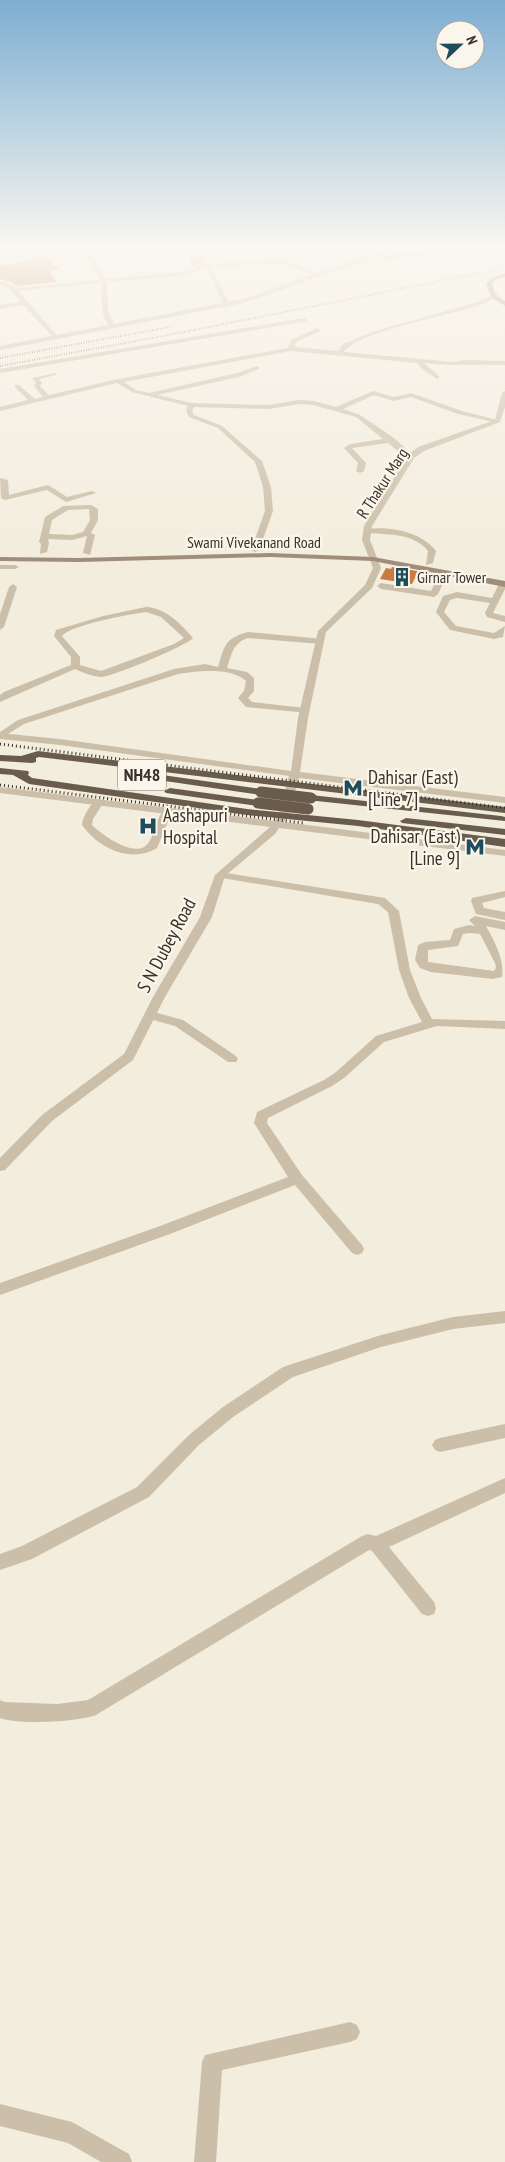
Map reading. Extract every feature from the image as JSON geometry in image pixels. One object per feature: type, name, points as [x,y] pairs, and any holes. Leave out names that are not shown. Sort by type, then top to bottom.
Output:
[{"type":"highway","points":[[22,759],[38,754],[294,779],[505,810]]},
{"type":"highway","name":"NH48","points":[[0,758],[22,759],[259,797]]},
{"type":"highway","name":"NH48","points":[[0,771],[309,803],[505,832]]},
{"type":"highway","points":[[15,772],[29,781],[280,820],[358,823],[505,843]]},
{"type":"highway","name":"NH48","points":[[309,803],[505,819]]},
{"type":"main road","name":"Swami Vivekanand Road","points":[[0,552],[87,553],[255,550],[371,555],[429,563],[504,582]]},
{"type":"main road","name":"Swami Vivekanand Road","points":[[0,559],[79,560],[270,555],[371,555],[444,573],[504,582]]},
{"type":"street","points":[[0,371],[126,350]]},
{"type":"street","points":[[0,408],[32,401],[45,395],[286,350]]},
{"type":"street","points":[[302,350],[419,360],[464,366],[505,365]]},
{"type":"street","points":[[419,360],[424,368],[438,377]]},
{"type":"street","points":[[148,395],[239,375],[257,368]]},
{"type":"street","points":[[45,395],[37,386],[39,383],[35,378],[54,374]]},
{"type":"street","points":[[118,381],[134,391],[190,408],[270,407],[307,402],[358,416],[412,457]]},
{"type":"street","points":[[57,393],[66,385]]},
{"type":"street","points":[[17,386],[32,401]]},
{"type":"street","points":[[336,410],[373,394],[394,399],[411,395],[460,413],[498,420],[505,393]]},
{"type":"street","points":[[190,408],[191,416],[220,428],[258,461],[267,487],[269,511],[255,550]]},
{"type":"street","name":"R Thakur Marg","points":[[371,555],[366,540],[368,526],[412,457],[421,449],[498,420]]},
{"type":"street","points":[[360,471],[362,463],[348,448],[350,446],[391,440]]},
{"type":"street","points":[[0,480],[4,480],[5,498],[48,487],[66,500],[92,492]]},
{"type":"street","points":[[40,552],[40,543],[44,539],[48,519],[66,508],[78,506],[94,509],[90,532],[83,536],[44,539]]},
{"type":"street","points":[[368,531],[401,533],[422,541],[432,551],[429,563]]},
{"type":"street","points":[[87,553],[91,535]]},
{"type":"street","points":[[220,875],[271,832],[280,820],[294,779],[305,711],[322,631],[369,586],[377,568],[371,555]]},
{"type":"street","points":[[0,567],[15,567]]},
{"type":"street","points":[[381,586],[434,594],[444,573]]},
{"type":"street","points":[[504,582],[489,614],[505,619]]},
{"type":"street","points":[[0,587],[17,587],[3,612],[0,627]]},
{"type":"street","points":[[495,601],[453,595],[446,598],[440,612],[453,628],[494,636],[500,635],[505,629]]},
{"type":"street","points":[[0,699],[7,694],[75,666],[96,674],[102,674],[178,646],[189,638],[169,617],[154,610],[140,610],[59,632],[58,636],[76,657],[75,666]]},
{"type":"street","points":[[222,670],[229,647],[235,638],[248,635],[320,641]]},
{"type":"street","points":[[0,736],[21,722],[177,671],[205,667],[244,674],[251,680],[249,691],[243,698],[249,705],[305,711]]},
{"type":"street","points":[[0,736],[60,742],[294,779],[505,800]]},
{"type":"street","points":[[0,790],[167,812],[280,820],[505,853]]},
{"type":"street","points":[[99,802],[88,819],[87,826],[117,849],[142,852],[150,849],[167,812]]},
{"type":"street","points":[[220,875],[381,901],[393,911],[396,936],[409,984],[417,1006],[429,1024]]},
{"type":"street","name":"S N Dubey Road","points":[[3,1160],[47,1118],[129,1057],[150,1015],[206,916],[220,875]]},
{"type":"street","points":[[505,894],[484,897],[476,901],[482,921],[501,963],[502,968],[498,974],[431,968],[424,965],[420,960],[422,948],[425,946],[454,943],[458,932],[482,921],[505,916]]},
{"type":"street","points":[[482,921],[505,926]]},
{"type":"street","points":[[150,1015],[179,1024],[232,1059]]},
{"type":"street","points":[[358,1249],[297,1179],[260,1123],[262,1115],[328,1083],[340,1075],[380,1039],[437,1022],[505,1026]]},
{"type":"street","points":[[0,1289],[165,1230],[297,1179]]},
{"type":"street","points":[[0,1562],[26,1553],[143,1492],[194,1440],[228,1412],[288,1372],[381,1341],[435,1327],[505,1317]]},
{"type":"street","points":[[440,1445],[505,1431]]},
{"type":"street","points":[[2,1710],[57,1713],[90,1709],[368,1542],[377,1544],[505,1485]]},
{"type":"street","points":[[377,1544],[428,1608]]},
{"type":"street","points":[[205,2162],[212,2062],[350,2032]]},
{"type":"street","points":[[0,2115],[72,2133],[121,2162]]},
{"type":"building","name":"Girnar Tower","points":[[392,567],[418,572],[412,584],[380,579],[386,568],[391,569]]},
{"type":"railway","points":[[0,358],[44,350]]},
{"type":"railway","points":[[0,366],[88,350]]},
{"type":"railway","points":[[0,744],[505,808]]},
{"type":"railway","points":[[0,785],[303,823]]},
{"type":"place","name":"Girnar Tower","points":[[402,577]]},
{"type":"place","name":"Dahisar (East) [Line 7]","points":[[353,788]]},
{"type":"place","name":"Aashapuri Hospital","points":[[148,826]]},
{"type":"place","name":"Dahisar (East) [Line 9]","points":[[475,847]]}]
